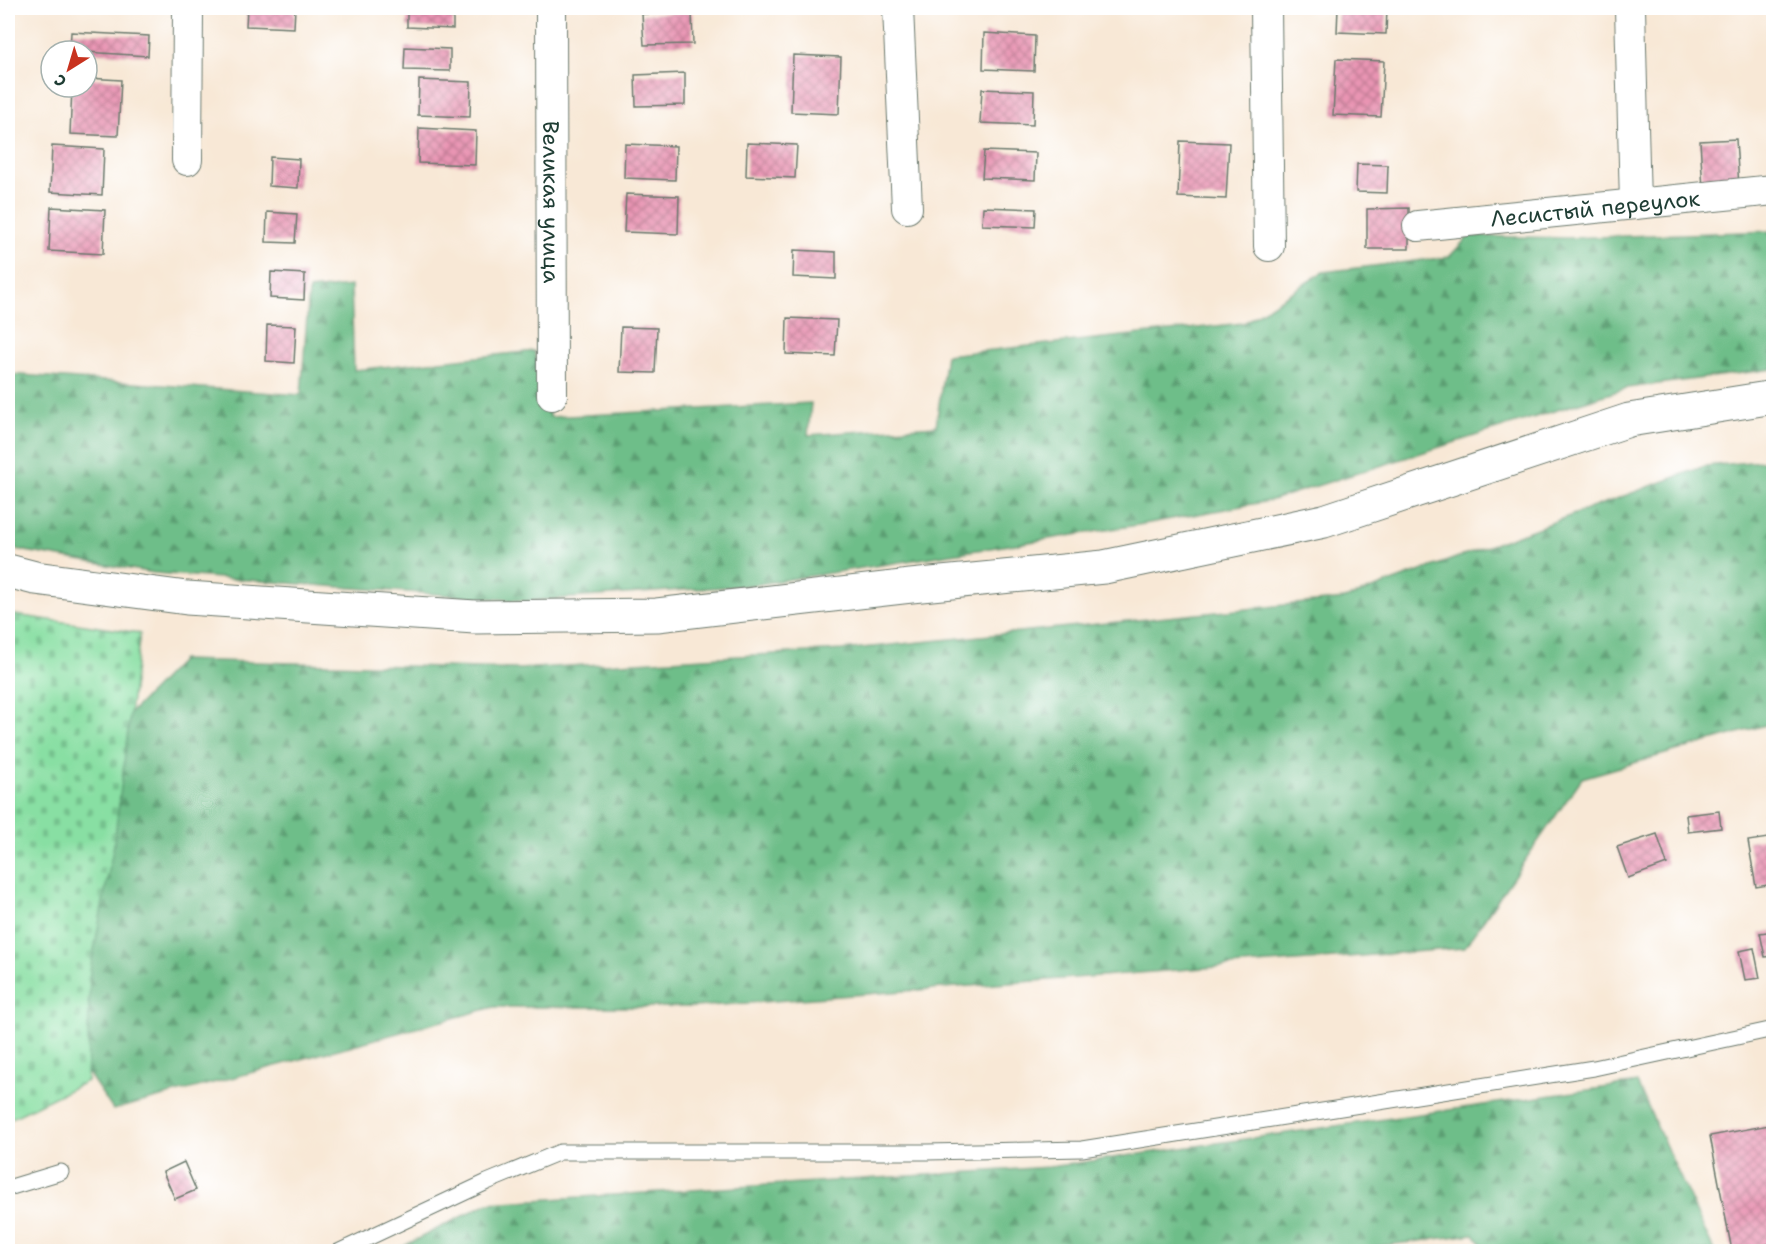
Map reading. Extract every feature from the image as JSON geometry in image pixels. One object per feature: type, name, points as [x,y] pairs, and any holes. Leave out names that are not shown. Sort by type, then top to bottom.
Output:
[{"type":"main road","points":[[8,571],[35,578],[187,598],[475,617],[657,615],[1104,567],[1324,521],[1629,420],[1773,397]]},
{"type":"street","points":[[187,160],[188,8]]},
{"type":"street","name":"Великая улица","points":[[551,8],[552,395]]},
{"type":"street","points":[[898,8],[907,208]]},
{"type":"street","points":[[1266,8],[1269,246]]},
{"type":"street","points":[[1630,8],[1635,204]]},
{"type":"street","name":"Лесистый переулок","points":[[1418,226],[1773,190]]},
{"type":"lane","points":[[338,1251],[487,1182],[560,1152],[927,1152],[1082,1149],[1594,1068],[1773,1029]]},
{"type":"lane","points":[[8,1188],[61,1172]]},
{"type":"green space","points":[[1773,231],[1773,369],[1627,388],[1269,501],[1144,524],[753,585],[527,601],[154,573],[8,548],[8,374],[301,395],[309,290],[351,286],[354,370],[534,351],[550,417],[811,403],[808,435],[936,426],[946,355],[1244,323],[1323,272],[1449,257],[1469,236],[1567,238]]},
{"type":"green space","points":[[1773,460],[1773,723],[1582,778],[1464,948],[695,1007],[494,1007],[113,1110],[18,970],[19,827],[182,660],[518,669],[842,650],[1345,599],[1705,466]]},
{"type":"green space","points":[[8,614],[140,633],[114,844],[90,971],[87,1081],[8,1120]]},
{"type":"green space","points":[[1637,1083],[1714,1251],[1487,1251],[1474,1234],[1333,1252],[394,1251],[488,1203],[1049,1167]]},
{"type":"building","points":[[247,8],[295,8],[294,28],[246,26]]},
{"type":"building","points":[[407,8],[453,8],[453,29],[407,27]]},
{"type":"building","points":[[1338,8],[1387,8],[1386,34],[1337,32]]},
{"type":"building","points":[[692,12],[693,44],[644,45],[642,14]]},
{"type":"building","points":[[71,32],[149,36],[148,56],[99,53],[99,39],[71,39]]},
{"type":"building","points":[[984,33],[1035,36],[1034,71],[983,69]]},
{"type":"building","points":[[405,47],[450,49],[450,71],[404,70]]},
{"type":"building","points":[[793,55],[841,57],[839,114],[791,112]]},
{"type":"building","points":[[1336,59],[1384,61],[1381,117],[1333,115]]},
{"type":"building","points":[[685,73],[685,105],[636,106],[635,75]]},
{"type":"building","points":[[99,79],[121,80],[118,136],[70,134],[71,99],[99,99]]},
{"type":"building","points":[[419,80],[471,82],[470,117],[418,115]]},
{"type":"building","points":[[982,89],[1034,91],[1033,125],[980,123]]},
{"type":"building","points":[[419,128],[476,131],[475,165],[418,163]]},
{"type":"building","points":[[1736,139],[1739,187],[1703,189],[1700,141]]},
{"type":"building","points":[[1180,141],[1229,143],[1226,199],[1178,197]]},
{"type":"building","points":[[747,143],[797,145],[795,178],[746,176]]},
{"type":"building","points":[[625,144],[676,146],[675,180],[624,178]]},
{"type":"building","points":[[52,146],[104,149],[102,195],[50,192]]},
{"type":"building","points":[[984,151],[1036,153],[1035,180],[982,178]]},
{"type":"building","points":[[270,157],[299,159],[298,188],[269,186]]},
{"type":"building","points":[[1357,164],[1388,165],[1387,193],[1356,192]]},
{"type":"building","points":[[626,194],[679,196],[678,234],[624,232]]},
{"type":"building","points":[[51,207],[105,210],[103,254],[49,251]]},
{"type":"building","points":[[983,207],[1036,209],[1035,227],[982,225]]},
{"type":"building","points":[[1409,208],[1409,249],[1367,249],[1367,209]]},
{"type":"building","points":[[267,212],[297,214],[295,243],[266,242]]},
{"type":"building","points":[[794,250],[836,252],[836,279],[793,277]]},
{"type":"building","points":[[271,272],[305,274],[304,300],[270,298]]},
{"type":"building","points":[[787,318],[837,320],[835,356],[786,354]]},
{"type":"building","points":[[267,325],[296,326],[294,363],[266,361]]},
{"type":"building","points":[[621,327],[657,328],[655,373],[619,372]]},
{"type":"building","points":[[1719,811],[1721,828],[1688,832],[1686,815]]},
{"type":"building","points":[[1657,834],[1667,864],[1628,878],[1617,847]]},
{"type":"building","points":[[1774,837],[1774,884],[1756,887],[1748,841]]},
{"type":"building","points":[[1774,931],[1774,956],[1765,957],[1760,933]]},
{"type":"building","points":[[1754,948],[1760,978],[1745,980],[1739,951]]},
{"type":"building","points":[[1769,1125],[1774,1147],[1774,1243],[1732,1251],[1710,1136]]},
{"type":"building","points":[[184,1162],[196,1190],[175,1199],[163,1172]]}]
